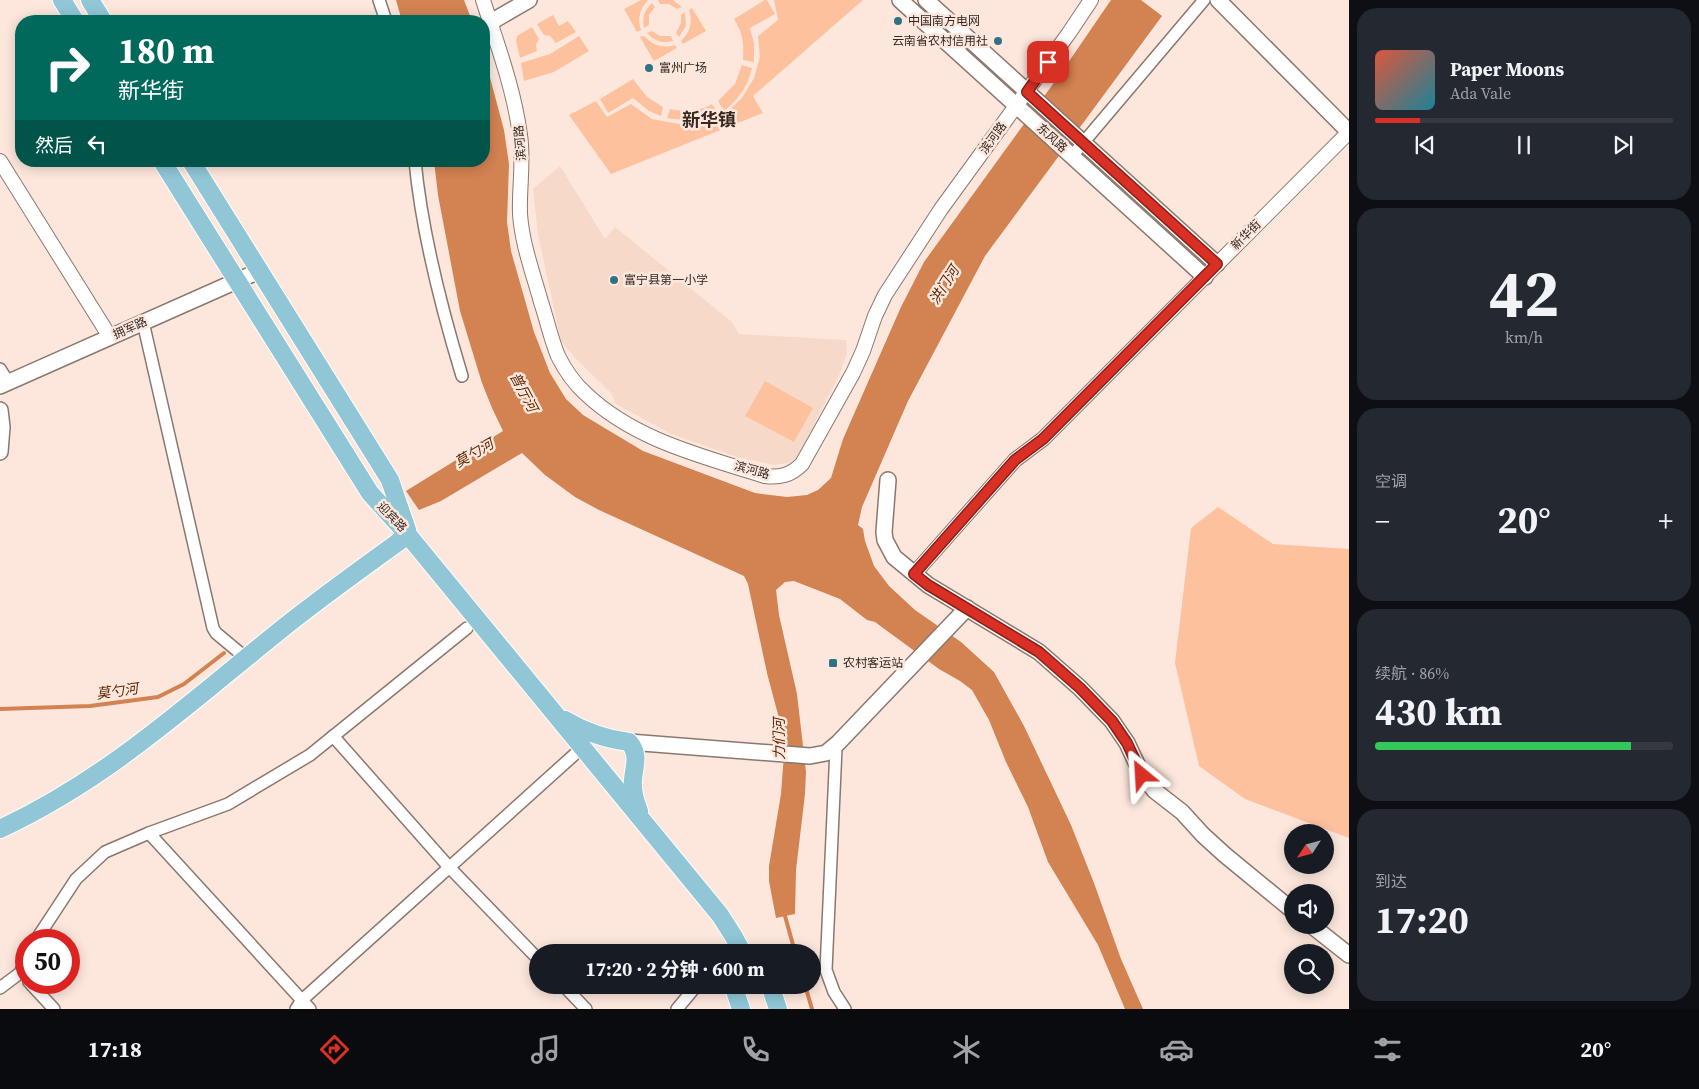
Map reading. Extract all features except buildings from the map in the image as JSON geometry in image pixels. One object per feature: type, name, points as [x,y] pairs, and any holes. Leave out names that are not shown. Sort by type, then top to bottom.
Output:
[{"type":"main road","points":[[62,0],[71,15]]},
{"type":"main road","points":[[90,0],[100,15]]},
{"type":"main road","points":[[490,23],[529,0]]},
{"type":"main road","name":"东风路","points":[[900,0],[1205,277]]},
{"type":"main road","name":"东风路","points":[[926,0],[1217,264]]},
{"type":"main road","points":[[1218,0],[1349,132]]},
{"type":"main road","name":"迎宾路","points":[[166,167],[370,493],[408,535]]},
{"type":"main road","name":"迎宾路","points":[[195,167],[390,480],[408,535]]},
{"type":"main road","name":"拥军路","points":[[4,384],[259,271]]},
{"type":"main road","points":[[0,410],[2,427],[0,452]]},
{"type":"main road","points":[[888,480],[884,517],[885,540],[894,557],[914,574],[1039,652],[1080,688],[1112,721],[1127,743],[1142,775],[1155,792],[1182,812],[1225,855],[1284,903]]},
{"type":"main road","points":[[0,829],[29,816],[64,796],[111,765],[162,727],[302,613],[408,535],[554,712],[583,756],[610,781],[720,915],[738,944]]},
{"type":"main road","points":[[554,712],[579,728],[605,738],[629,742],[810,756],[826,753],[838,743],[967,608]]},
{"type":"main road","points":[[583,756],[605,738]]},
{"type":"main road","points":[[610,781],[623,780],[633,772],[636,766],[636,753],[629,742]]},
{"type":"main road","points":[[647,825],[634,795],[633,780],[638,758],[643,752],[656,745]]},
{"type":"main road","points":[[1323,934],[1349,955]]},
{"type":"main road","points":[[736,994],[741,1009]]},
{"type":"main road","points":[[773,994],[778,1009]]},
{"type":"street","points":[[379,0],[384,15]]},
{"type":"street","name":"滨河路","points":[[483,0],[485,15]]},
{"type":"street","name":"滨河路","points":[[490,33],[512,93],[519,129],[522,155],[520,214],[524,243],[554,346],[564,367],[578,386],[595,402],[651,437],[693,453],[766,476],[777,477],[788,474],[802,464],[853,373],[885,295],[941,209],[1027,92],[1091,0]]},
{"type":"street","points":[[1072,156],[1204,0]]},
{"type":"street","name":"新华街","points":[[914,574],[1015,460],[1043,439],[1349,132]]},
{"type":"street","points":[[0,161],[110,337]]},
{"type":"street","points":[[416,167],[422,216],[450,336],[462,376]]},
{"type":"street","points":[[143,322],[213,628],[216,633],[246,658]]},
{"type":"street","points":[[0,369],[4,384]]},
{"type":"street","points":[[43,929],[76,880],[105,852],[149,832],[228,804],[310,755],[467,628]]},
{"type":"street","points":[[333,736],[449,868],[529,950]]},
{"type":"street","points":[[836,748],[826,970],[834,992],[845,1009]]},
{"type":"street","points":[[299,1005],[449,868],[583,756]]},
{"type":"street","points":[[149,832],[299,1005],[310,1009]]},
{"type":"street","points":[[0,988],[15,980]]},
{"type":"street","points":[[40,994],[54,1009]]},
{"type":"street","points":[[572,994],[586,1009]]},
{"type":"street","points":[[677,1009],[690,994]]},
{"type":"shaded area","points":[[641,0],[648,0],[640,14],[641,30],[637,32],[624,9]]},
{"type":"shaded area","points":[[658,0],[673,0],[682,7],[677,9],[669,4],[660,4]]},
{"type":"shaded area","points":[[767,0],[775,14],[750,28],[754,43],[754,62],[743,60],[742,39],[734,19]]},
{"type":"shaded area","points":[[774,0],[863,0],[753,96],[763,113],[611,174],[569,115],[596,101],[607,117],[631,104],[652,119],[679,124],[700,123],[725,114],[742,98],[754,78],[760,57],[758,36],[778,20]]},
{"type":"shaded area","points":[[652,3],[655,7],[649,15],[649,25],[644,28],[644,14]]},
{"type":"shaded area","points":[[692,8],[706,31],[683,44],[681,41],[690,27],[689,10]]},
{"type":"shaded area","points":[[685,12],[686,26],[679,37],[676,33],[681,23],[681,15]]},
{"type":"shaded area","points":[[553,15],[559,26],[568,21],[576,32],[556,43],[550,36],[544,35],[537,24]]},
{"type":"shaded area","points":[[532,27],[539,39],[536,45],[537,51],[520,58],[516,41],[517,36]]},
{"type":"shaded area","points":[[652,31],[660,36],[671,36],[673,41],[662,42],[656,40],[647,33]]},
{"type":"shaded area","points":[[579,36],[589,51],[554,72],[524,81],[521,63],[550,54]]},
{"type":"shaded area","points":[[644,36],[658,45],[666,47],[675,45],[677,48],[654,61],[640,37]]},
{"type":"shaded area","points":[[742,65],[752,68],[748,81],[734,102],[724,111],[718,101],[735,84]]},
{"type":"shaded area","points":[[633,79],[647,97],[663,107],[661,116],[649,111],[633,98],[608,113],[600,99]]},
{"type":"shaded area","points":[[712,104],[718,114],[693,119],[667,118],[670,109],[691,111],[702,109]]},
{"type":"shaded area","name":"富宁县第一小学","points":[[560,166],[605,239],[615,227],[732,322],[739,334],[846,340],[847,353],[838,378],[796,459],[788,463],[774,465],[737,457],[671,434],[616,404],[611,393],[578,361],[561,341],[538,235],[533,189]]},
{"type":"shaded area","points":[[765,381],[813,408],[794,442],[745,416]]},
{"type":"shaded area","points":[[1218,507],[1273,544],[1349,549],[1349,838],[1334,832],[1334,824],[1312,824],[1245,799],[1199,766],[1175,663],[1191,528]]},
{"type":"water","points":[[396,0],[464,0],[470,15],[400,15]]},
{"type":"water","points":[[1111,0],[1141,0],[1162,16],[985,256],[908,401],[862,507],[858,525],[863,529],[865,541],[874,566],[889,586],[915,610],[961,642],[994,672],[1024,726],[1071,825],[1121,959],[1143,1009],[1125,1009],[1098,945],[1048,862],[1028,807],[1006,762],[989,720],[972,690],[960,681],[939,669],[875,622],[867,620],[840,599],[794,581],[785,582],[776,590],[779,615],[797,694],[806,772],[796,870],[795,914],[776,918],[769,881],[769,866],[781,794],[785,741],[767,673],[748,584],[744,576],[599,510],[575,497],[545,475],[522,453],[441,501],[419,510],[406,491],[503,431],[482,383],[460,311],[438,195],[435,167],[490,167],[490,78],[504,130],[509,164],[507,222],[511,251],[534,332],[550,373],[566,399],[583,415],[643,451],[755,493],[787,497],[807,495],[818,490],[831,478],[843,439],[901,307],[924,262],[1061,73]]},
{"type":"waterway","name":"莫勺河","points":[[0,709],[90,706],[158,697],[184,684],[224,653]]},
{"type":"waterway","name":"力们河","points":[[785,911],[793,944]]},
{"type":"waterway","name":"力们河","points":[[808,994],[812,1009]]},
{"type":"place","name":"中国南方电网","points":[[898,21]]},
{"type":"place","name":"云南省农村信用社","points":[[998,41]]},
{"type":"place","name":"富州广场","points":[[649,68]]},
{"type":"place","name":"富宁县第一小学","points":[[614,280]]},
{"type":"place","name":"农村客运站","points":[[833,663]]},
{"type":"district","name":"新华镇","points":[[709,119]]},
{"type":"route","points":[[1048,62],[1027,92],[1217,264],[1043,439],[1015,460],[914,574],[928,585],[1039,652],[1080,688],[1112,721],[1127,743],[1142,775]]},
{"type":"water label","name":"洪门河","points":[[944,285]]},
{"type":"water label","name":"普厅河","points":[[524,392]]}]
